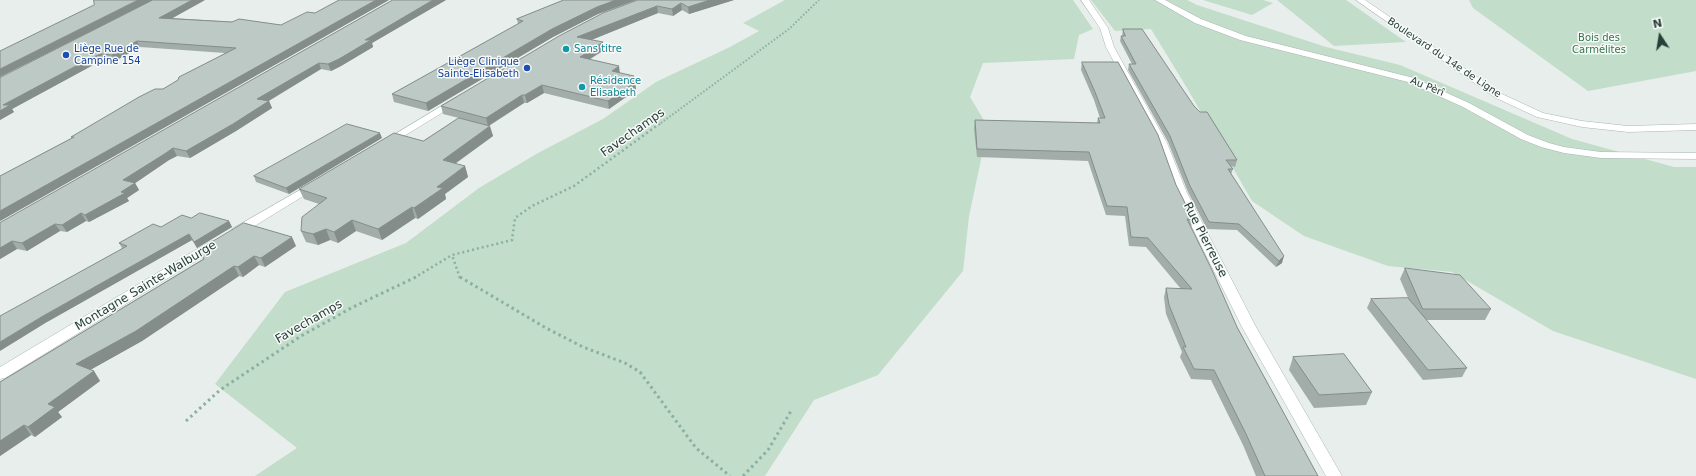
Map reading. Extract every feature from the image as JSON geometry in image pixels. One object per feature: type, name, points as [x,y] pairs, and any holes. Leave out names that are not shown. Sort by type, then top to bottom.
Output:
[{"type":"street","name":"Rue Pierreuse","points":[[1085,0],[1098,16],[1108,34],[1110,47],[1162,143],[1181,193],[1249,327],[1334,476]]},
{"type":"street","name":"Au Pèrî","points":[[1159,0],[1198,21],[1243,38],[1411,80],[1435,89],[1508,128],[1544,144],[1598,155],[1696,156]]},
{"type":"street","name":"Boulevard du 14e de Ligne","points":[[1360,0],[1499,96],[1540,115],[1582,124],[1620,128],[1660,129],[1696,127]]},
{"type":"street","points":[[374,150],[467,94]]},
{"type":"street","name":"Montagne Sainte-Walburge","points":[[0,374],[320,181]]},
{"type":"path","name":"Favechamps","points":[[186,421],[220,390],[301,336],[353,307],[406,283],[452,255],[512,240],[515,218],[532,206],[574,186],[789,29],[806,15],[820,0]]},
{"type":"path","points":[[452,255],[460,278],[576,344],[632,365],[640,372],[696,448],[730,476]]},
{"type":"path","points":[[743,476],[768,450],[791,412]]},
{"type":"green space","points":[[785,0],[1073,0],[1093,29],[1079,35],[1074,59],[983,63],[970,97],[988,127],[969,216],[963,271],[878,375],[814,400],[765,476],[255,476],[297,448],[215,384],[285,292],[406,243],[479,188],[538,153],[603,119],[656,82],[730,47],[759,31],[743,23]]},
{"type":"green space","points":[[1091,0],[1187,0],[1197,5],[1326,47],[1400,65],[1572,139],[1674,167],[1696,167],[1696,379],[1553,331],[1452,272],[1388,266],[1304,236],[1252,201],[1151,29],[1115,31]]},
{"type":"green space","points":[[1203,0],[1263,0],[1273,3],[1252,15]]},
{"type":"green space","points":[[1277,0],[1346,0],[1406,42],[1334,46]]},
{"type":"green space","name":"Bois des Carmélites","points":[[1469,0],[1696,0],[1696,71],[1588,91],[1473,8]]},
{"type":"building","points":[[94,0],[138,0],[0,69],[0,51],[94,5]]},
{"type":"building","points":[[153,0],[192,0],[159,18],[232,22],[239,19],[281,25],[307,12],[315,13],[339,0],[376,0],[0,211],[0,176],[74,137],[71,137],[139,97],[155,89],[163,89],[178,80],[179,77],[236,48],[137,41],[112,55],[101,54],[91,58],[3,105],[10,105],[0,111],[0,78]]},
{"type":"building","points":[[393,0],[433,0],[365,40],[371,40],[339,59],[328,64],[319,63],[257,99],[269,101],[186,151],[173,148],[123,180],[135,183],[121,192],[125,193],[85,215],[81,213],[62,225],[55,224],[22,243],[12,241],[0,248],[0,223]]},
{"type":"building","points":[[564,0],[616,0],[597,7],[552,29],[426,103],[392,94],[523,21],[517,19]]},
{"type":"building","points":[[638,0],[710,0],[688,7],[681,3],[672,9],[657,6],[577,37],[603,42],[580,57],[619,66],[612,71],[634,76],[627,80],[635,82],[608,101],[542,85],[525,95],[522,95],[486,118],[441,106],[559,36],[603,13]]},
{"type":"building","points":[[1123,29],[1142,29],[1194,106],[1200,112],[1207,112],[1237,160],[1226,160],[1233,169],[1228,169],[1284,256],[1279,261],[1239,224],[1209,222],[1190,186],[1170,136],[1129,64],[1136,64],[1121,36],[1125,36]]},
{"type":"building","points":[[1082,62],[1118,62],[1158,135],[1176,185],[1193,219],[1187,219],[1212,270],[1237,327],[1318,476],[1265,476],[1214,370],[1194,369],[1183,347],[1186,347],[1169,305],[1166,288],[1192,289],[1148,238],[1131,237],[1127,207],[1107,206],[1089,152],[977,149],[975,120],[1100,123],[1098,118],[1105,118]]},
{"type":"building","points":[[459,118],[490,126],[443,160],[465,166],[437,187],[443,188],[414,208],[412,207],[378,229],[352,220],[334,232],[326,229],[313,234],[301,231],[302,217],[327,198],[299,189],[394,133],[423,141]]},
{"type":"building","points":[[347,124],[380,133],[286,188],[254,176]]},
{"type":"building","points":[[200,213],[229,221],[194,242],[189,234],[43,316],[0,342],[0,316],[127,246],[119,243],[153,224],[161,227],[182,215],[191,218]]},
{"type":"building","points":[[244,223],[292,237],[261,258],[254,256],[238,267],[234,266],[136,331],[76,364],[94,371],[48,404],[55,407],[28,427],[24,425],[0,441],[0,382],[204,259],[199,250]]},
{"type":"building","points":[[1405,268],[1460,275],[1491,309],[1423,309]]},
{"type":"building","points":[[1408,298],[1467,368],[1428,370],[1371,299]]},
{"type":"building","points":[[1344,354],[1372,392],[1319,395],[1293,357]]},
{"type":"place","name":"Sans titre","points":[[566,49]]},
{"type":"place","name":"Liège Rue de Campine 154","points":[[66,55]]},
{"type":"place","name":"Liège Clinique Sainte-Elisabeth","points":[[527,68]]},
{"type":"place","name":"Résidence Elisabeth","points":[[582,87]]}]
